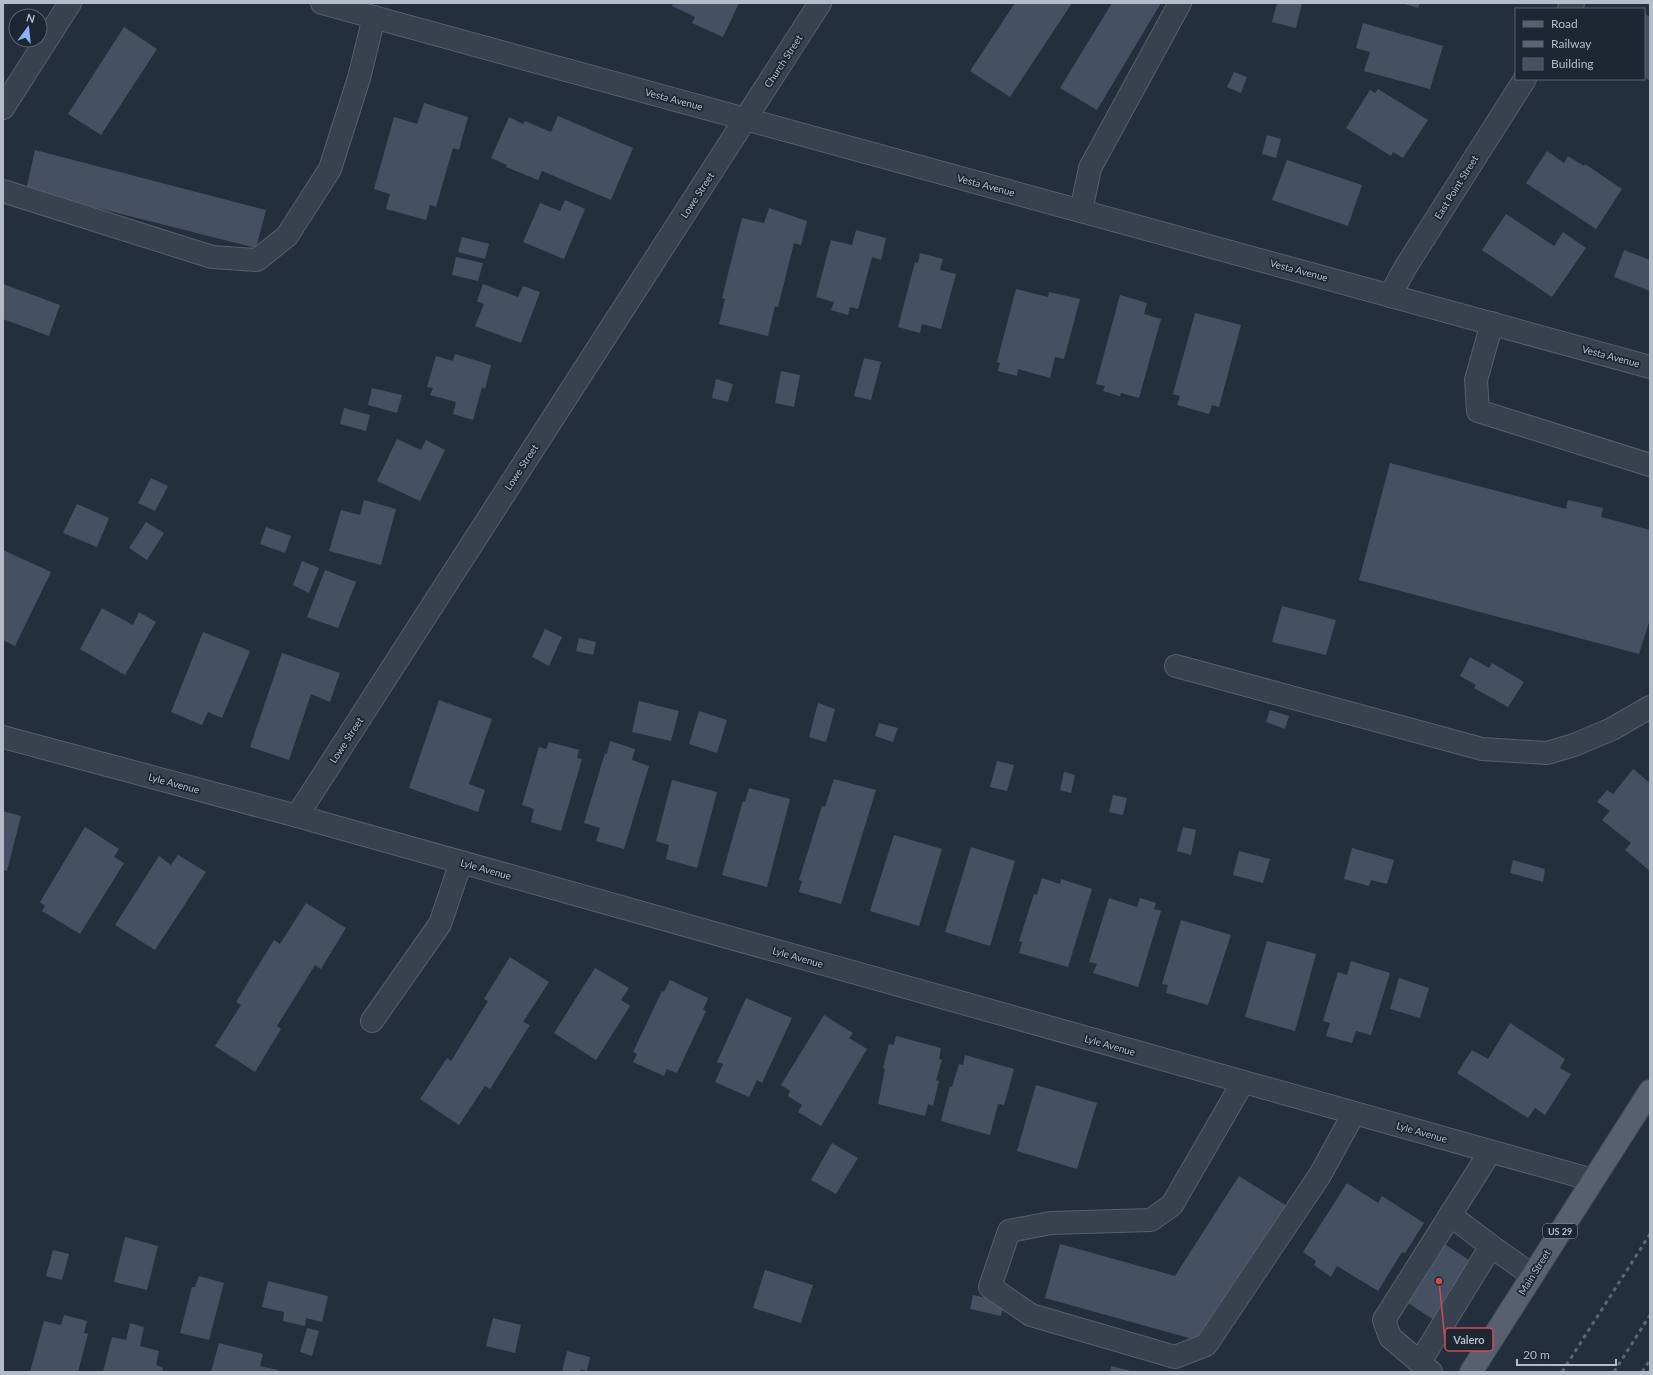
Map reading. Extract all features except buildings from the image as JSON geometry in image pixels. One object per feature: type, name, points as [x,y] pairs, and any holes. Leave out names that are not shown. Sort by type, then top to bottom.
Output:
[{"type":"main road","name":"Main Street","points":[[1471,1372],[1650,1091]]},
{"type":"street","points":[[3,108],[70,3]]},
{"type":"street","name":"Vesta Avenue","points":[[322,3],[1650,367]]},
{"type":"street","name":"Church Street","points":[[746,118],[820,3]]},
{"type":"street","points":[[1081,210],[1090,168],[1180,3]]},
{"type":"street","points":[[3,191],[212,257],[257,260],[287,236],[330,169],[358,78],[374,17]]},
{"type":"street","name":"East Point Street","points":[[1390,296],[1405,268],[1524,80]]},
{"type":"street","name":"Lowe Street","points":[[297,816],[746,118]]},
{"type":"street","points":[[1492,324],[1476,380],[1478,410],[1650,465]]},
{"type":"street","points":[[1176,666],[1482,749],[1547,753],[1574,745],[1612,729],[1650,707]]},
{"type":"street","name":"Lyle Avenue","points":[[3,737],[297,816],[1593,1180]]},
{"type":"street","points":[[372,1021],[440,924],[461,862]]},
{"type":"street","points":[[1243,1082],[1172,1205],[1151,1220],[1051,1223],[1009,1231],[990,1287],[1031,1315],[1175,1357],[1206,1345],[1320,1175],[1354,1113]]},
{"type":"street","points":[[1490,1152],[1384,1320],[1390,1337],[1426,1367],[1491,1246]]},
{"type":"street","points":[[1450,1215],[1532,1275]]},
{"type":"railway","points":[[1562,1372],[1650,1234]]},
{"type":"railway","points":[[1614,1372],[1650,1315]]},
{"type":"railway","points":[[1642,1372],[1650,1360]]},
{"type":"place","name":"Valero","points":[[1439,1281]]}]
